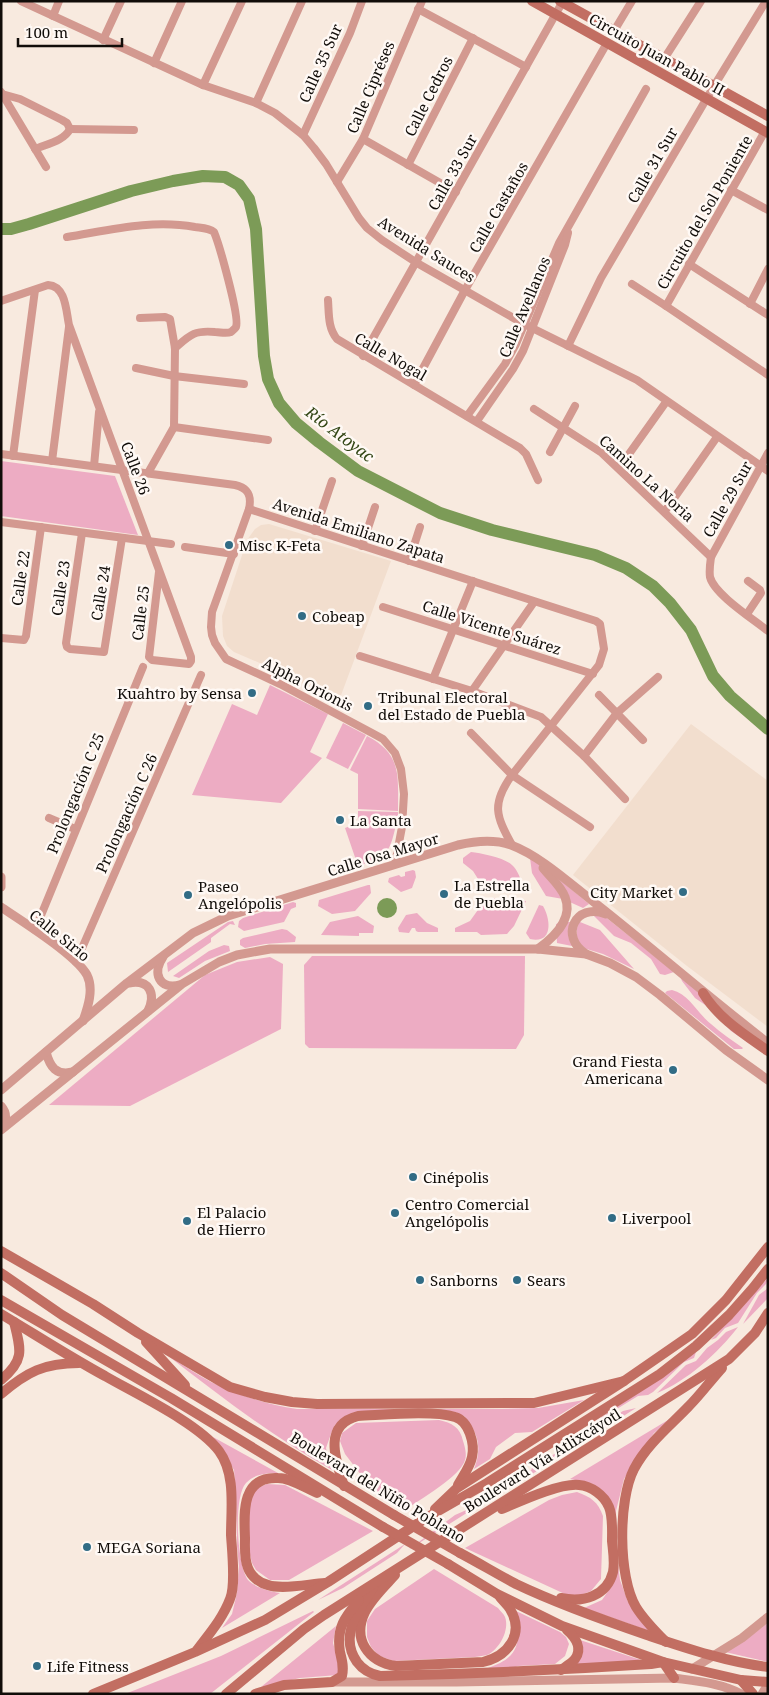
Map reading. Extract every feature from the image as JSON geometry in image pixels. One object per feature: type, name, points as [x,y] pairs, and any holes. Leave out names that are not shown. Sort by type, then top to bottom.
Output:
[{"type":"main road","name":"Circuito Juan Pablo II","points":[[532,1],[766,132]]},
{"type":"main road","name":"Circuito Juan Pablo II","points":[[562,2],[766,113]]},
{"type":"main road","points":[[703,993],[712,1007],[768,1051]]},
{"type":"main road","points":[[426,1518],[457,1488],[692,1334],[726,1300],[768,1247]]},
{"type":"main road","points":[[1,1251],[230,1387],[265,1397],[292,1402],[376,1404],[534,1402],[624,1380]]},
{"type":"main road","name":"Boulevard Vía Atlixcáyotl","points":[[195,1652],[265,1620],[328,1582],[426,1518],[488,1483],[660,1374],[696,1346],[729,1315],[768,1269]]},
{"type":"main road","name":"Boulevard del Niño Poblano","points":[[1,1273],[62,1315],[344,1486],[516,1584],[591,1616],[666,1642],[744,1664],[768,1667]]},
{"type":"main road","name":"Boulevard del Niño Poblano","points":[[1,1300],[171,1398],[383,1527],[498,1594],[562,1626],[663,1662],[741,1680],[768,1683]]},
{"type":"main road","name":"Boulevard Vía Atlixcáyotl","points":[[226,1694],[304,1629],[729,1359],[755,1332],[768,1313]]},
{"type":"main road","points":[[1,1314],[190,1426],[208,1439],[219,1451],[228,1470],[230,1488],[231,1598],[216,1625],[195,1652],[93,1694]]},
{"type":"main road","points":[[1,1380],[18,1362],[20,1345],[14,1322]]},
{"type":"main road","points":[[138,1333],[192,1393]]},
{"type":"main road","points":[[666,1642],[636,1606],[624,1568],[623,1510],[626,1491],[634,1469],[649,1447],[691,1404],[729,1359]]},
{"type":"main road","points":[[1,1394],[18,1380],[37,1369],[80,1362]]},
{"type":"main road","points":[[344,1486],[334,1446],[342,1423],[358,1416],[442,1414],[458,1418],[468,1428],[471,1440],[473,1456],[457,1488]]},
{"type":"main road","points":[[328,1582],[276,1586],[267,1585],[252,1576],[246,1564],[244,1509],[248,1493],[252,1487],[266,1479],[284,1478],[358,1512]]},
{"type":"main road","points":[[485,1515],[568,1485],[580,1485],[592,1489],[602,1496],[608,1507],[611,1519],[613,1572],[609,1582],[602,1590],[588,1599],[571,1600],[516,1584]]},
{"type":"main road","points":[[404,1565],[370,1605],[361,1624],[362,1642],[367,1651],[375,1660],[385,1665],[474,1663],[494,1660],[504,1653],[511,1644],[515,1628],[515,1620],[510,1609],[498,1594]]},
{"type":"main road","points":[[373,1585],[353,1622],[349,1637],[355,1659],[365,1670],[373,1675],[455,1675],[561,1670],[663,1662],[674,1678]]},
{"type":"main road","points":[[256,1694],[284,1685],[332,1682],[342,1676],[340,1627],[345,1617],[373,1585]]},
{"type":"main road","points":[[561,1670],[575,1659],[578,1645],[574,1636],[562,1626]]},
{"type":"main road","points":[[741,1680],[753,1694]]},
{"type":"street","name":"Avenida Sauces","points":[[21,1],[203,85],[256,103],[275,113],[303,135],[314,148],[359,218],[382,240],[524,324],[637,380],[764,469]]},
{"type":"street","points":[[53,16],[59,1]]},
{"type":"street","points":[[103,40],[121,1]]},
{"type":"street","points":[[154,63],[182,1]]},
{"type":"street","points":[[203,85],[242,1]]},
{"type":"street","points":[[256,103],[302,1]]},
{"type":"street","name":"Calle 35 Sur","points":[[303,135],[350,33],[362,1]]},
{"type":"street","points":[[614,31],[632,1]]},
{"type":"street","points":[[664,59],[701,1]]},
{"type":"street","name":"Calle 31 Sur","points":[[568,346],[601,278],[766,1]]},
{"type":"street","name":"Calle 33 Sur","points":[[363,356],[562,2]]},
{"type":"street","points":[[420,5],[473,38],[526,67]]},
{"type":"street","name":"Calle Cipréses","points":[[337,182],[363,140],[420,5]]},
{"type":"street","name":"Calle Cedros","points":[[408,165],[473,38]]},
{"type":"street","name":"Calle Castaños","points":[[414,385],[465,290],[607,43]]},
{"type":"street","name":"Calle Avellanos","points":[[467,416],[505,364],[516,344],[559,243],[646,89]]},
{"type":"street","points":[[2,93],[20,99],[62,120],[67,123],[70,129]]},
{"type":"street","points":[[2,93],[46,168]]},
{"type":"street","points":[[70,129],[134,130]]},
{"type":"street","points":[[35,149],[68,134],[70,129]]},
{"type":"street","name":"Circuito del Sol Poniente","points":[[666,306],[766,132]]},
{"type":"street","points":[[363,140],[456,192]]},
{"type":"street","points":[[731,190],[768,210]]},
{"type":"street","points":[[67,237],[158,223],[187,225],[214,232],[231,291],[237,321],[236,327],[232,332],[226,333],[194,332],[175,348]]},
{"type":"street","name":"Calle Avellanos","points":[[476,421],[513,369],[532,328],[565,245],[570,224]]},
{"type":"street","points":[[689,264],[768,315]]},
{"type":"street","points":[[750,304],[768,269]]},
{"type":"street","points":[[632,284],[767,373]]},
{"type":"street","name":"Calle 26","points":[[35,290],[48,285],[54,286],[62,294],[69,325],[191,661]]},
{"type":"street","points":[[1,300],[35,290],[13,456]]},
{"type":"street","name":"Calle Nogal","points":[[328,300],[332,332],[345,345],[520,448],[526,454],[538,480]]},
{"type":"street","points":[[140,318],[168,317],[171,321],[175,348],[174,427],[148,473]]},
{"type":"street","points":[[52,460],[69,325]]},
{"type":"street","points":[[136,368],[174,376],[244,384]]},
{"type":"street","points":[[619,468],[666,402]]},
{"type":"street","points":[[550,452],[575,406]]},
{"type":"street","name":"Camino La Noria","points":[[534,409],[602,453],[665,511],[711,557]]},
{"type":"street","points":[[94,466],[99,410]]},
{"type":"street","points":[[174,427],[268,440]]},
{"type":"street","points":[[665,511],[717,437]]},
{"type":"street","name":"Avenida Emiliano Zapata","points":[[1,454],[242,487],[248,491],[250,497],[249,509],[596,621],[600,624],[604,649],[603,658],[593,674]]},
{"type":"street","name":"Calle 29 Sur","points":[[711,557],[764,469],[768,454]]},
{"type":"street","points":[[315,530],[332,481]]},
{"type":"street","points":[[362,546],[375,507]]},
{"type":"street","points":[[185,546],[234,554],[249,509]]},
{"type":"street","points":[[1,522],[170,544]]},
{"type":"street","name":"Calle 22","points":[[1,638],[24,640],[26,636],[41,527]]},
{"type":"street","points":[[409,561],[420,527]]},
{"type":"street","name":"Calle 23","points":[[82,533],[67,647],[70,649],[104,652]]},
{"type":"street","name":"Calle 24","points":[[104,652],[122,538]]},
{"type":"street","name":"Alpha Orionis","points":[[234,554],[212,612],[211,627],[215,643],[226,659],[280,684],[382,739],[390,746],[398,761],[404,782],[402,827],[395,864]]},
{"type":"street","points":[[711,557],[709,568],[713,585],[718,592],[748,613],[768,631]]},
{"type":"street","name":"Calle 25","points":[[158,572],[149,657],[152,660],[186,664],[191,661]]},
{"type":"street","points":[[433,679],[473,581]]},
{"type":"street","points":[[748,581],[760,590],[761,593],[748,613]]},
{"type":"street","points":[[472,691],[534,602]]},
{"type":"street","name":"Calle Vicente Suárez","points":[[384,607],[593,674]]},
{"type":"street","points":[[360,656],[472,691],[541,717],[584,756],[625,799]]},
{"type":"street","name":"Prolongación C 25","points":[[35,930],[143,667]]},
{"type":"street","points":[[512,845],[500,822],[497,808],[500,793],[512,775],[593,674]]},
{"type":"street","name":"Prolongación C 26","points":[[76,962],[201,675]]},
{"type":"street","points":[[584,756],[617,713],[658,677]]},
{"type":"street","points":[[599,695],[643,740]]},
{"type":"street","points":[[470,733],[512,775],[590,827]]},
{"type":"street","points":[[50,818],[75,829]]},
{"type":"street","name":"Calle Osa Mayor","points":[[1,1090],[83,1022],[126,983],[193,933],[228,916],[471,842],[492,841],[512,845],[536,858],[768,1043]]},
{"type":"street","points":[[536,858],[562,891],[566,899],[567,908],[560,929],[538,949]]},
{"type":"street","points":[[1,877],[1,887]]},
{"type":"street","name":"Calle Sirio","points":[[1,907],[35,930],[76,962],[87,976],[90,988],[89,1004],[83,1022]]},
{"type":"street","points":[[586,954],[578,948],[574,940],[572,932],[575,921],[585,912],[591,911],[598,911],[611,916]]},
{"type":"street","points":[[1,1130],[182,984],[219,962],[237,955],[270,949],[538,949],[586,954],[610,963],[636,978],[726,1050],[768,1080]]},
{"type":"street","points":[[164,955],[157,968],[160,980],[169,986],[182,984]]},
{"type":"street","points":[[126,983],[141,982],[149,988],[152,998],[148,1011]]},
{"type":"street","points":[[46,1052],[49,1063],[55,1070],[63,1073],[73,1072]]},
{"type":"street","points":[[1,1106],[6,1118],[1,1130]]},
{"type":"street","points":[[755,1332],[768,1325]]},
{"type":"street","points":[[692,1669],[742,1638],[768,1617]]},
{"type":"street","points":[[332,1682],[466,1682],[674,1678],[704,1682],[728,1688],[741,1694]]},
{"type":"street","points":[[762,1694],[768,1683]]},
{"type":"shaded area","points":[[1,461],[115,476],[138,535],[1,516]]},
{"type":"shaded area","points":[[269,524],[391,561],[340,698],[336,696],[335,700],[276,670],[234,652],[227,646],[223,636],[222,616],[247,540],[255,529],[261,525]]},
{"type":"shaded area","points":[[270,685],[328,714],[310,752],[322,758],[281,803],[192,795],[232,704],[257,715]]},
{"type":"shaded area","points":[[343,723],[366,735],[348,769],[326,758]]},
{"type":"shaded area","points":[[691,724],[768,781],[768,1027],[687,966],[573,875]]},
{"type":"shaded area","points":[[367,736],[387,750],[396,767],[398,811],[358,809],[358,774],[350,770]]},
{"type":"shaded area","points":[[358,811],[398,812],[398,816],[388,850],[377,858],[358,866],[345,828],[358,823]]},
{"type":"shaded area","points":[[471,852],[493,856],[509,862],[518,873],[522,890],[516,892],[485,890],[473,871],[463,863],[463,858]]},
{"type":"shaded area","points":[[530,858],[548,870],[589,904],[583,908],[563,899],[546,896],[532,873]]},
{"type":"shaded area","points":[[413,870],[416,877],[412,888],[401,892],[388,882],[389,878],[399,875],[401,877],[405,876],[405,872]]},
{"type":"shaded area","points":[[370,885],[371,893],[355,911],[332,914],[318,906],[319,900]]},
{"type":"shaded area","points":[[387,898],[394,901],[397,908],[394,915],[387,918],[380,915],[377,908],[380,901]]},
{"type":"shaded area","points":[[491,898],[526,901],[514,926],[507,934],[481,935],[477,932],[455,932],[455,928],[470,921],[485,900]]},
{"type":"shaded area","points":[[293,902],[296,903],[296,907],[291,909],[284,922],[244,931],[238,927],[239,921],[243,918]]},
{"type":"shaded area","points":[[539,905],[543,906],[546,912],[548,930],[543,938],[537,940],[530,939],[526,933]]},
{"type":"shaded area","points":[[417,913],[427,923],[438,928],[438,932],[418,932],[415,928],[412,928],[409,933],[399,932],[398,928],[406,915]]},
{"type":"shaded area","points":[[592,914],[603,915],[674,972],[665,975],[660,974],[651,959],[631,943],[614,936]]},
{"type":"shaded area","points":[[358,916],[374,926],[373,933],[359,933],[359,936],[321,935],[330,922]]},
{"type":"shaded area","points":[[233,921],[235,925],[230,924],[211,938],[211,942],[168,972],[167,963],[228,922]]},
{"type":"shaded area","points":[[571,922],[569,938],[572,946],[557,943],[556,924]]},
{"type":"shaded area","points":[[580,922],[600,930],[634,969],[603,954],[580,947],[577,932],[578,923]]},
{"type":"shaded area","points":[[282,929],[287,930],[296,937],[295,942],[265,944],[245,948],[240,945],[240,940],[243,938]]},
{"type":"shaded area","points":[[224,945],[229,946],[230,951],[205,961],[179,978],[173,976],[209,951]]},
{"type":"shaded area","points":[[312,956],[525,956],[524,1035],[516,1049],[309,1048],[305,1044],[304,965]]},
{"type":"shaded area","points":[[270,957],[283,964],[281,1029],[130,1106],[49,1105],[205,975],[237,962]]},
{"type":"shaded area","points":[[680,976],[748,1031],[750,1044],[731,1031],[711,1009],[695,998]]},
{"type":"shaded area","points":[[672,990],[688,1000],[706,1020],[743,1048],[734,1049],[665,993]]},
{"type":"shaded area","points":[[768,1278],[766,1284],[757,1293],[738,1323],[725,1328],[716,1338],[711,1340]]},
{"type":"shaded area","points":[[768,1288],[768,1298],[743,1324],[759,1295]]},
{"type":"shaded area","points":[[738,1327],[721,1346],[690,1374],[657,1393],[686,1365],[696,1361],[707,1348],[726,1332]]},
{"type":"shaded area","points":[[696,1352],[694,1358],[684,1362],[653,1392],[648,1395],[638,1396],[589,1426]]},
{"type":"shaded area","points":[[167,1355],[205,1379],[232,1391],[253,1399],[297,1409],[538,1408],[584,1400],[532,1432],[515,1433],[496,1447],[490,1459],[474,1469],[478,1454],[478,1441],[473,1429],[464,1416],[364,1411],[335,1425],[326,1448],[332,1470],[268,1430]]},
{"type":"shaded area","points":[[636,1408],[529,1476],[532,1468],[623,1411]]},
{"type":"shaded area","points":[[678,1414],[654,1433],[634,1463],[624,1479],[616,1511],[617,1557],[620,1580],[628,1602],[655,1633],[584,1608],[602,1600],[611,1587],[612,1506],[584,1482],[570,1479]]},
{"type":"shaded area","points":[[439,1420],[452,1424],[460,1432],[465,1448],[465,1460],[462,1466],[448,1480],[405,1510],[372,1489],[345,1454],[340,1441],[342,1433],[356,1423]]},
{"type":"shaded area","points":[[213,1437],[278,1473],[257,1476],[246,1483],[239,1502],[238,1531],[241,1560],[248,1580],[259,1587],[280,1593],[222,1628],[232,1614],[237,1593],[239,1567],[236,1494],[234,1470]]},
{"type":"shaded area","points":[[516,1482],[408,1550],[455,1515],[471,1508],[477,1501],[504,1486]]},
{"type":"shaded area","points":[[267,1484],[285,1485],[373,1531],[289,1580],[270,1580],[256,1570],[252,1563],[248,1515],[252,1490]]},
{"type":"shaded area","points":[[577,1492],[593,1501],[599,1507],[603,1516],[601,1579],[591,1591],[581,1595],[567,1595],[465,1548],[549,1500]]},
{"type":"shaded area","points":[[405,1544],[397,1553],[343,1588],[318,1600]]},
{"type":"shaded area","points":[[434,1569],[498,1608],[504,1616],[506,1628],[496,1649],[487,1655],[475,1657],[394,1661],[379,1656],[371,1647],[367,1637],[367,1621],[375,1609]]},
{"type":"shaded area","points":[[514,1610],[560,1632],[566,1637],[569,1644],[565,1656],[555,1664],[481,1671],[500,1663],[513,1653],[518,1633]]},
{"type":"shaded area","points":[[313,1611],[210,1694],[125,1694],[221,1656]]},
{"type":"shaded area","points":[[768,1623],[768,1662],[725,1652],[741,1643]]},
{"type":"shaded area","points":[[336,1626],[333,1643],[341,1671],[338,1675],[300,1678],[261,1687]]},
{"type":"shaded area","points":[[580,1640],[644,1661],[574,1666]]},
{"type":"waterway","name":"Río Atoyac","points":[[1,229],[11,229],[29,224],[131,191],[173,181],[203,176],[225,177],[239,185],[249,199],[256,229],[264,356],[268,379],[279,403],[296,423],[358,471],[440,513],[492,530],[595,555],[626,568],[653,586],[670,603],[691,630],[713,676],[730,696],[768,729]]},
{"type":"place","name":"Misc K-Feta","points":[[229,545]]},
{"type":"place","name":"Cobeap","points":[[302,616]]},
{"type":"place","name":"Kuahtro by Sensa","points":[[252,693]]},
{"type":"place","name":"Tribunal Electoral del Estado de Puebla","points":[[368,706]]},
{"type":"place","name":"La Santa","points":[[340,820]]},
{"type":"place","name":"City Market","points":[[683,892]]},
{"type":"place","name":"La Estrella de Puebla","points":[[444,894]]},
{"type":"place","name":"Paseo Angelópolis","points":[[188,895]]},
{"type":"place","name":"Grand Fiesta Americana","points":[[673,1070]]},
{"type":"place","name":"Cinépolis","points":[[413,1177]]},
{"type":"place","name":"Centro Comercial Angelópolis","points":[[395,1213]]},
{"type":"place","name":"Liverpool","points":[[612,1218]]},
{"type":"place","name":"El Palacio de Hierro","points":[[187,1221]]},
{"type":"place","name":"Sanborns","points":[[420,1280]]},
{"type":"place","name":"Sears","points":[[517,1280]]},
{"type":"place","name":"MEGA Soriana","points":[[87,1547]]},
{"type":"place","name":"Life Fitness","points":[[37,1666]]}]
